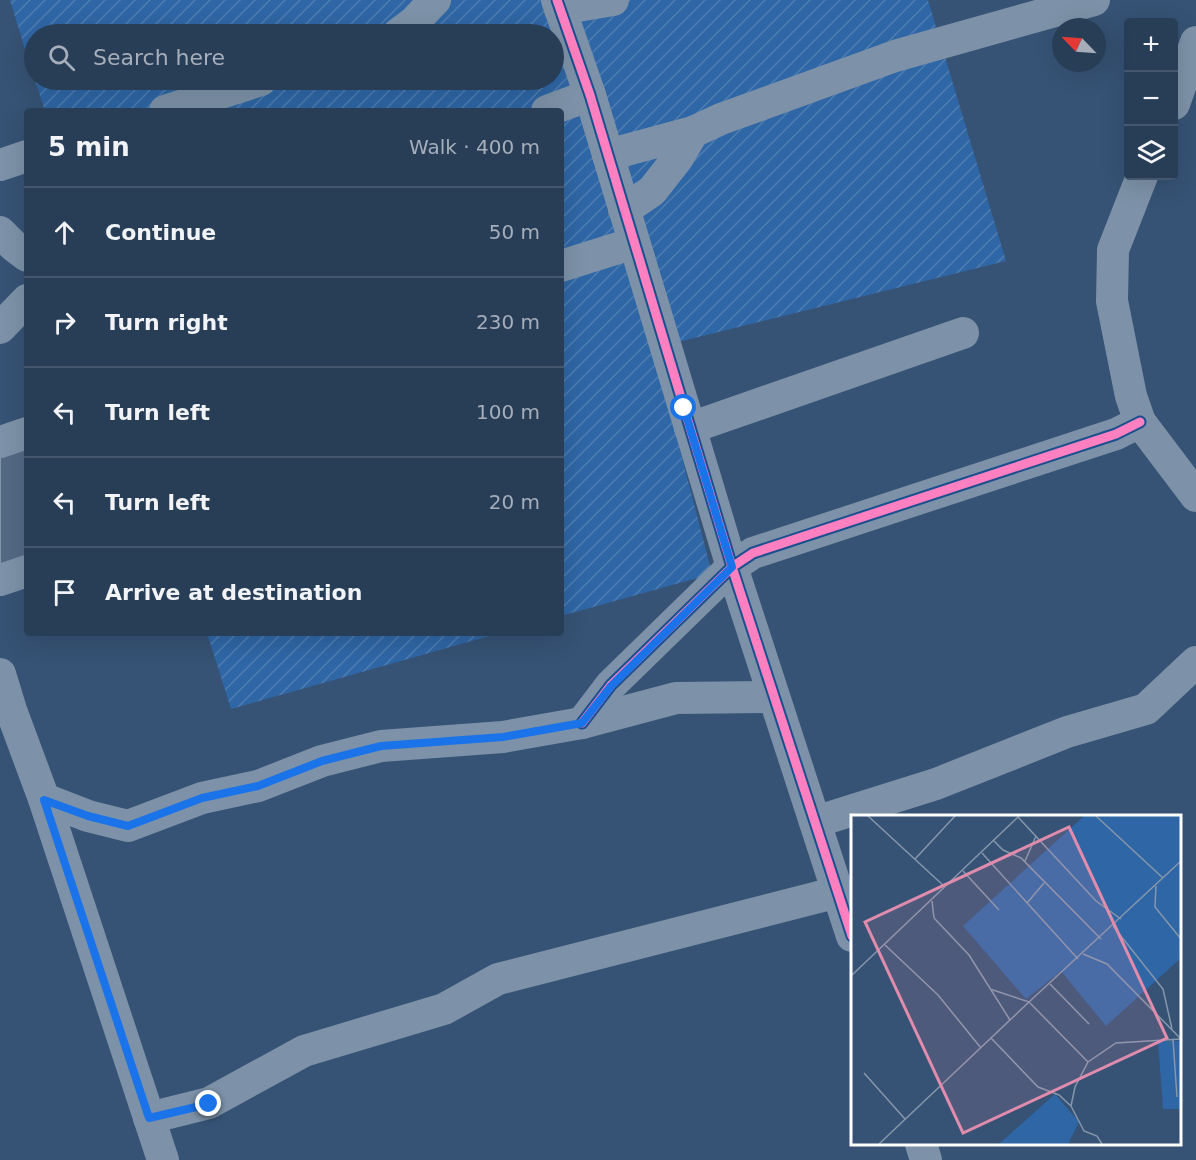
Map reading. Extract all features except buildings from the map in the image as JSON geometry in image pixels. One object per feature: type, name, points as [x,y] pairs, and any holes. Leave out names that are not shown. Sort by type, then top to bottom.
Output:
[{"type":"street","points":[[411,24],[435,0]]},
{"type":"street","points":[[613,0],[558,4],[590,95],[773,697],[851,933]]},
{"type":"street","points":[[608,155],[693,132],[721,119],[895,56],[1094,0]]},
{"type":"street","points":[[1178,91],[1196,42]]},
{"type":"street","points":[[174,108],[230,90]]},
{"type":"street","points":[[555,108],[590,95]]},
{"type":"street","points":[[624,210],[652,191],[677,159],[693,132]]},
{"type":"street","points":[[0,165],[24,157]]},
{"type":"street","points":[[1140,180],[1113,250],[1112,301],[1131,396],[1140,422],[1196,496]]},
{"type":"street","points":[[0,232],[24,254]]},
{"type":"street","points":[[564,265],[634,243]]},
{"type":"street","points":[[0,328],[24,303]]},
{"type":"street","points":[[690,428],[963,333]]},
{"type":"street","points":[[582,723],[611,686],[732,567],[753,553],[1116,434],[1140,422]]},
{"type":"street","points":[[0,442],[24,434]]},
{"type":"street","points":[[0,580],[24,572]]},
{"type":"street","points":[[815,822],[936,784],[1067,732],[1146,709],[1196,662]]},
{"type":"street","points":[[0,674],[6,712],[44,800],[163,1160]]},
{"type":"street","points":[[44,800],[88,816],[128,826],[202,798],[258,786],[322,761],[381,746],[503,737],[582,723],[676,698],[773,697]]},
{"type":"street","points":[[149,1118],[209,1104],[304,1051],[444,1009],[498,979],[838,892]]},
{"type":"street","points":[[922,1145],[926,1160]]},
{"type":"shaded area","points":[[10,0],[928,0],[1006,261],[654,348],[712,574],[564,615],[564,108],[44,108],[38,90],[564,90],[564,24],[24,24],[24,46]]},
{"type":"shaded area","points":[[208,636],[489,636],[231,709]]},
{"type":"cycle path","points":[[557,0],[590,95],[732,567],[611,685],[582,723]]},
{"type":"cycle path","points":[[851,933],[732,567],[753,553],[1116,434],[1140,422]]},
{"type":"route","points":[[209,1104],[149,1118],[44,800],[88,816],[128,826],[202,798],[258,786],[322,761],[381,746],[503,737],[582,723],[611,686],[732,567],[684,408]]}]
